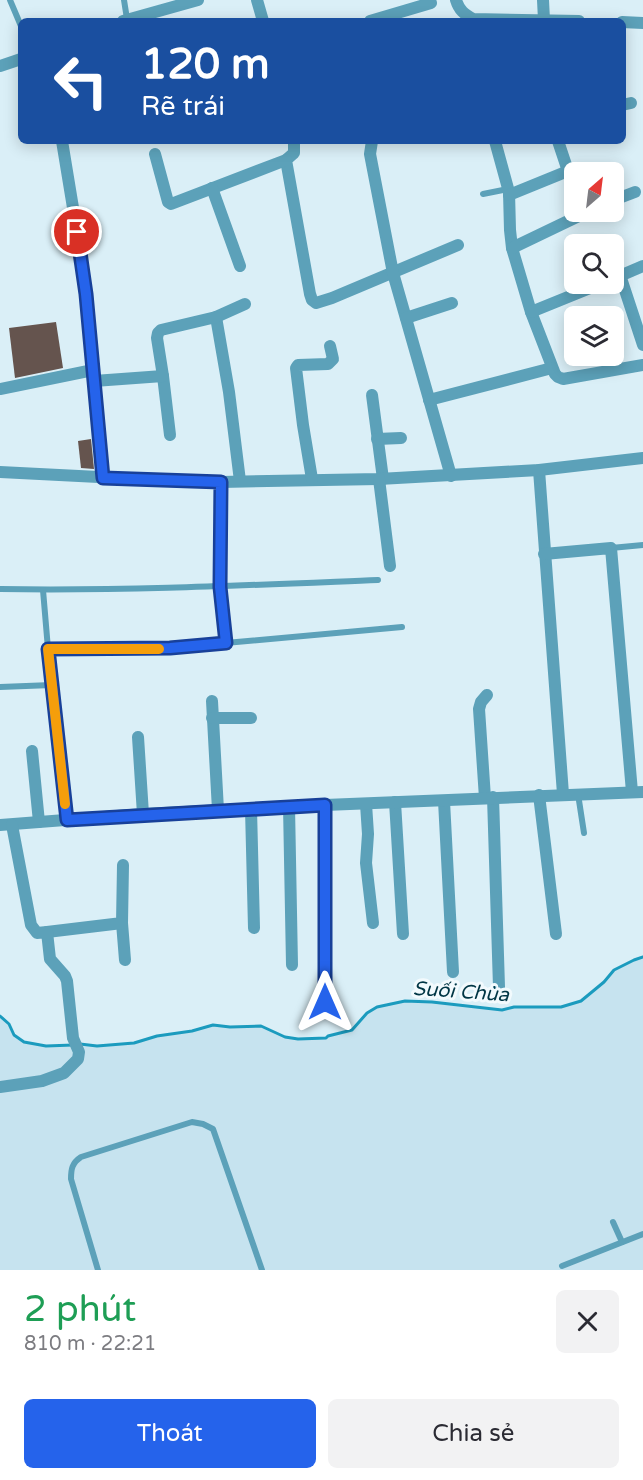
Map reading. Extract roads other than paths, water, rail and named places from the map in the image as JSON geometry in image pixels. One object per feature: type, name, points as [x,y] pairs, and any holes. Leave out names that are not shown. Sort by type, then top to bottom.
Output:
[{"type":"street","points":[[129,18],[154,6],[198,0]]},
{"type":"street","points":[[257,0],[262,18]]},
{"type":"street","points":[[456,0],[458,7],[470,18]]},
{"type":"street","points":[[543,0],[544,18]]},
{"type":"street","points":[[380,18],[431,3]]},
{"type":"street","points":[[626,22],[643,23]]},
{"type":"street","points":[[0,66],[18,59]]},
{"type":"street","points":[[62,144],[77,232],[103,478]]},
{"type":"street","points":[[154,154],[168,202],[171,204],[286,160],[294,153],[295,144]]},
{"type":"street","points":[[372,144],[370,154],[393,273],[451,476]]},
{"type":"street","points":[[496,144],[509,192],[512,248],[531,312],[552,368],[558,377],[563,379],[643,365]]},
{"type":"street","points":[[559,144],[565,162]]},
{"type":"street","points":[[286,160],[312,300],[316,303],[458,245]]},
{"type":"street","points":[[509,192],[564,172]]},
{"type":"street","points":[[213,188],[240,266]]},
{"type":"street","points":[[624,197],[635,192]]},
{"type":"street","points":[[512,248],[566,222]]},
{"type":"street","points":[[624,274],[643,266]]},
{"type":"street","points":[[531,312],[575,294]]},
{"type":"street","points":[[624,294],[643,345]]},
{"type":"street","points":[[406,318],[452,303]]},
{"type":"street","points":[[170,435],[158,333],[161,330],[216,317],[245,304]]},
{"type":"street","points":[[216,317],[229,392],[240,481]]},
{"type":"street","points":[[312,480],[296,368],[298,365],[331,362],[333,359],[330,345]]},
{"type":"street","points":[[429,400],[552,368]]},
{"type":"street","points":[[0,389],[94,376],[163,376]]},
{"type":"street","points":[[372,395],[390,566]]},
{"type":"street","points":[[377,439],[401,438]]},
{"type":"street","points":[[0,472],[221,482],[381,479],[539,470],[643,458]]},
{"type":"street","points":[[539,470],[563,794]]},
{"type":"street","points":[[122,923],[37,933],[31,925],[6,825],[251,808],[640,792],[611,548],[544,554]]},
{"type":"street","points":[[487,695],[479,709],[489,798],[499,987]]},
{"type":"street","points":[[212,701],[218,810]]},
{"type":"street","points":[[212,718],[250,718]]},
{"type":"street","points":[[138,737],[143,814]]},
{"type":"street","points":[[33,751],[39,822]]},
{"type":"street","points":[[539,795],[556,934]]},
{"type":"street","points":[[444,801],[453,972]]},
{"type":"street","points":[[395,802],[403,934]]},
{"type":"street","points":[[366,804],[368,834],[366,862],[373,923]]},
{"type":"street","points":[[325,805],[325,1002]]},
{"type":"street","points":[[289,807],[292,966]]},
{"type":"street","points":[[251,808],[254,928]]},
{"type":"street","points":[[123,865],[122,923],[125,960]]},
{"type":"street","points":[[0,1087],[42,1081],[64,1073],[78,1059],[79,1052],[73,1038],[67,981],[50,959],[47,932]]},
{"type":"lane","points":[[10,0],[18,19]]},
{"type":"lane","points":[[124,0],[125,18]]},
{"type":"lane","points":[[483,194],[509,192]]},
{"type":"lane","points":[[221,482],[220,587],[226,643]]},
{"type":"lane","points":[[611,548],[643,545]]},
{"type":"lane","points":[[0,589],[220,587],[378,580]]},
{"type":"lane","points":[[43,590],[67,820]]},
{"type":"lane","points":[[48,649],[170,648],[402,627]]},
{"type":"lane","points":[[0,687],[52,685]]},
{"type":"lane","points":[[578,794],[584,833]]},
{"type":"lane","points":[[98,1270],[71,1179],[72,1165],[81,1157],[192,1122],[213,1129],[262,1270]]},
{"type":"lane","points":[[613,1222],[622,1242]]},
{"type":"lane","points":[[562,1266],[643,1234]]},
{"type":"waterway","name":"Suối Chùa","points":[[80,1044],[97,1046],[134,1043],[213,1025],[261,1026],[285,1037],[326,1038],[352,1030],[367,1013],[377,1007],[405,1001],[502,1010],[514,1007],[561,1007],[581,1001],[604,982],[614,970],[643,957]]},
{"type":"waterway","name":"Suối Chùa","points":[[0,1016],[9,1024],[14,1035],[24,1042],[46,1046],[73,1045]]}]
